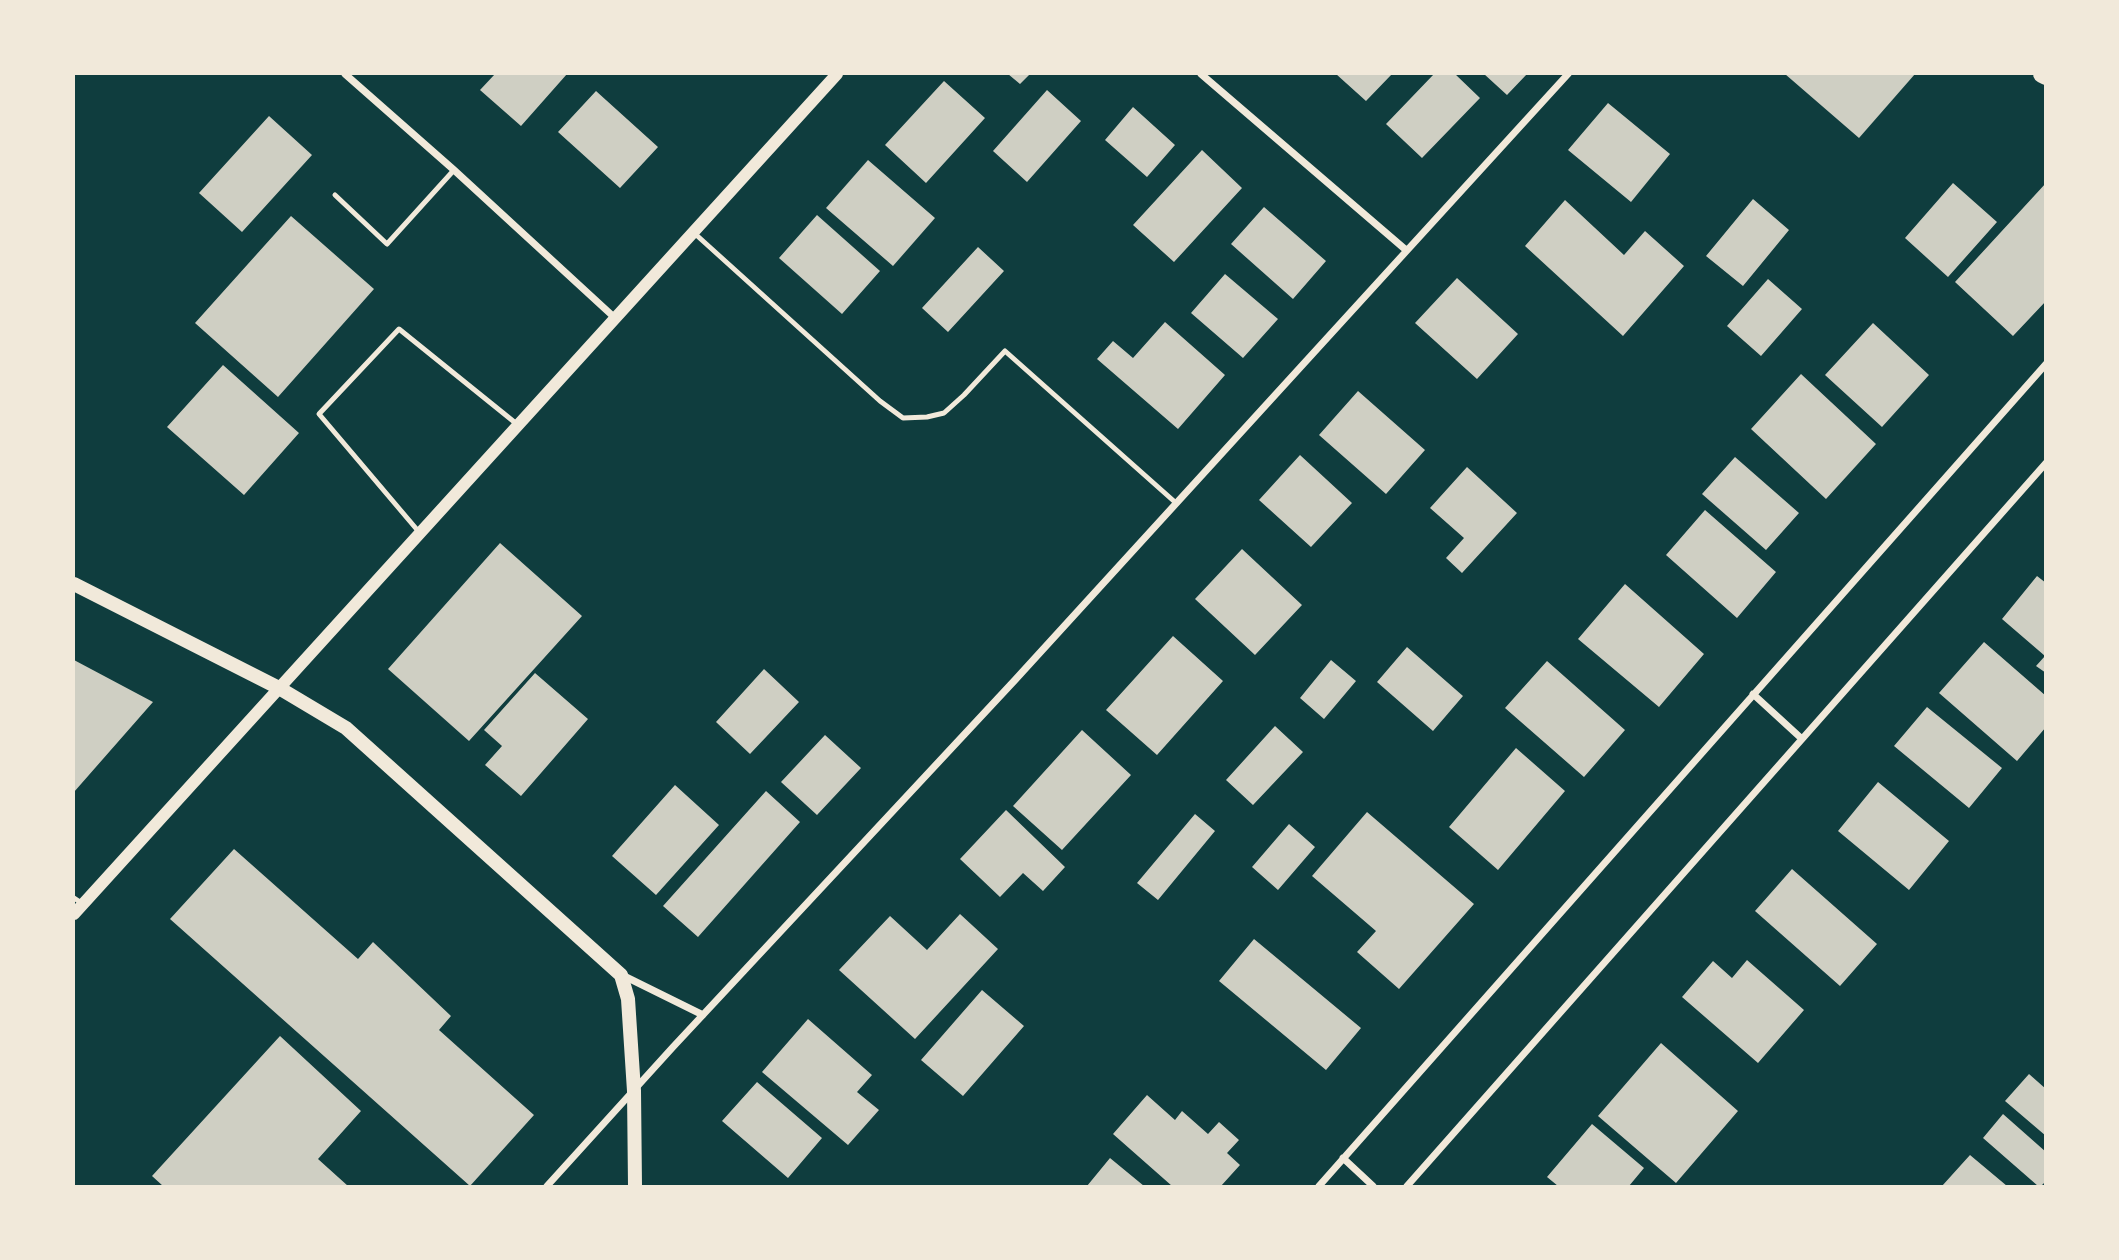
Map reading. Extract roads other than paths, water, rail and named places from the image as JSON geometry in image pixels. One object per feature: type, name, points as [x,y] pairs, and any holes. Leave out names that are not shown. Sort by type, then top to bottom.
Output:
[{"type":"main road","points":[[74,584],[279,688],[346,728],[621,975],[628,999],[634,1091],[635,1186]]},
{"type":"street","points":[[345,74],[615,318]]},
{"type":"street","points":[[74,914],[78,901],[279,688],[836,74]]},
{"type":"street","points":[[1201,74],[1406,250]]},
{"type":"street","points":[[547,1186],[703,1014],[1015,680],[1567,74]]},
{"type":"street","points":[[1319,1186],[2046,364]]},
{"type":"street","points":[[1407,1186],[2046,463]]},
{"type":"street","points":[[1753,694],[1802,739]]},
{"type":"street","points":[[621,975],[703,1014]]},
{"type":"street","points":[[1343,1158],[1373,1186]]},
{"type":"lane","points":[[335,195],[387,244],[454,170]]},
{"type":"lane","points":[[693,232],[880,401],[903,418],[927,417],[944,412],[964,395],[1005,351],[1176,503]]},
{"type":"lane","points":[[420,533],[319,414],[399,329],[518,425]]}]
